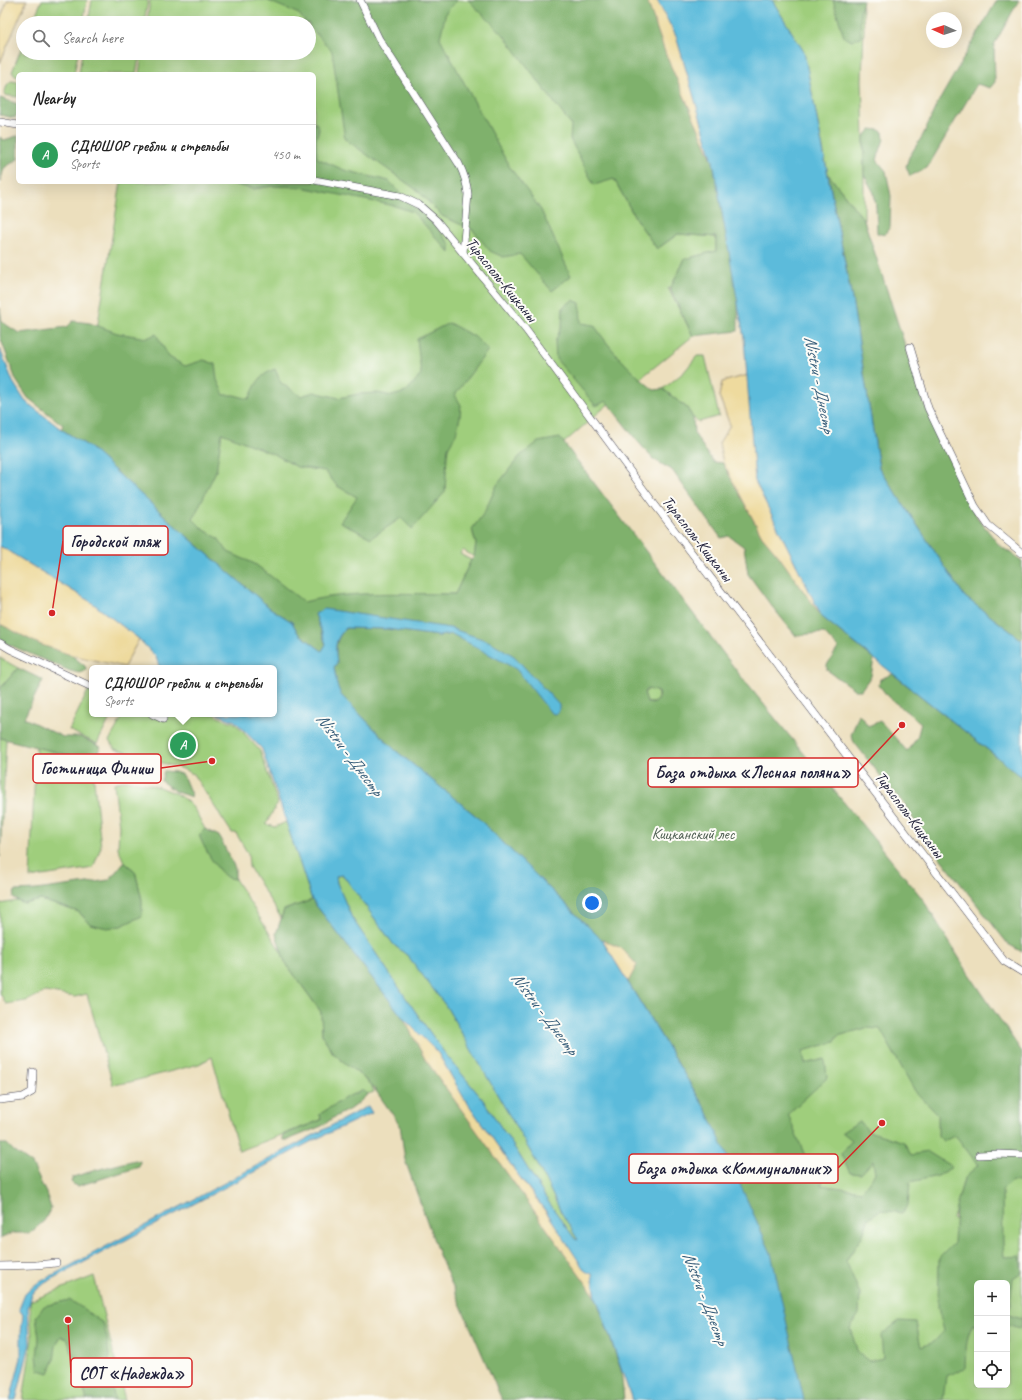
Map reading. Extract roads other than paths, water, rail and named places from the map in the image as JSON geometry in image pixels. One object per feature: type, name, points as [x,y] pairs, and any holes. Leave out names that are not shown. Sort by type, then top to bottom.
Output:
[{"type":"street","points":[[360,0],[379,39],[464,174],[468,187],[468,194],[463,253]]},
{"type":"street","points":[[0,122],[16,125]]},
{"type":"street","name":"Тирасполь-Кицканы","points":[[316,180],[391,194],[414,202],[424,208],[436,220],[526,330],[660,512],[1004,961],[1022,972]]},
{"type":"street","points":[[910,346],[928,408],[974,506],[988,525],[1022,553]]},
{"type":"street","points":[[0,643],[89,686]]},
{"type":"street","points":[[159,717],[163,719]]},
{"type":"street","points":[[0,1100],[23,1097],[32,1092],[33,1072]]},
{"type":"street","points":[[979,1155],[1022,1155]]},
{"type":"street","points":[[0,1266],[56,1263]]},
{"type":"water","name":"Nistru - Днестр","points":[[657,0],[772,0],[804,52],[852,299],[879,468],[965,597],[1022,640],[1022,777],[822,617],[755,481],[744,338],[713,161],[676,36]]},
{"type":"water","name":"Nistru - Днестр","points":[[0,349],[13,382],[25,401],[61,429],[89,447],[182,532],[270,608],[292,622],[298,633],[322,651],[326,644],[315,614],[324,609],[450,628],[491,642],[514,656],[559,705],[559,711],[555,714],[551,713],[516,669],[452,634],[438,636],[387,629],[346,628],[337,640],[337,663],[334,667],[337,685],[341,695],[395,750],[476,816],[602,940],[708,1113],[771,1253],[804,1400],[632,1400],[596,1297],[592,1274],[585,1271],[548,1214],[516,1172],[464,1098],[438,1053],[404,1019],[312,900],[262,749],[235,721],[225,717],[277,717],[277,665],[159,665],[156,657],[139,639],[91,602],[0,546]],"holes":[[[343,875],[394,945],[408,956],[446,1006],[537,1163],[561,1212],[578,1240],[575,1239],[547,1200],[483,1100],[443,1051],[352,918],[337,883],[336,876]]]},
{"type":"water","points":[[368,1106],[372,1113],[314,1140],[45,1283],[32,1294],[28,1308],[30,1344],[16,1400],[10,1400],[21,1358],[23,1315],[19,1309],[25,1294],[36,1284]]},
{"type":"place","name":"Городской пляж","points":[[52,613]]},
{"type":"place","name":"База отдыха «Лесная поляна»","points":[[902,725]]},
{"type":"place","name":"СДЮШОР гребли и стрельбы","points":[[183,745]]},
{"type":"place","name":"Гостиница Финиш","points":[[212,761]]},
{"type":"place","name":"База отдыха «Коммунальник»","points":[[882,1123]]},
{"type":"place","name":"СОТ «Надежда»","points":[[68,1320]]},
{"type":"park label","name":"Кицканский лес","points":[[693,833]]}]
